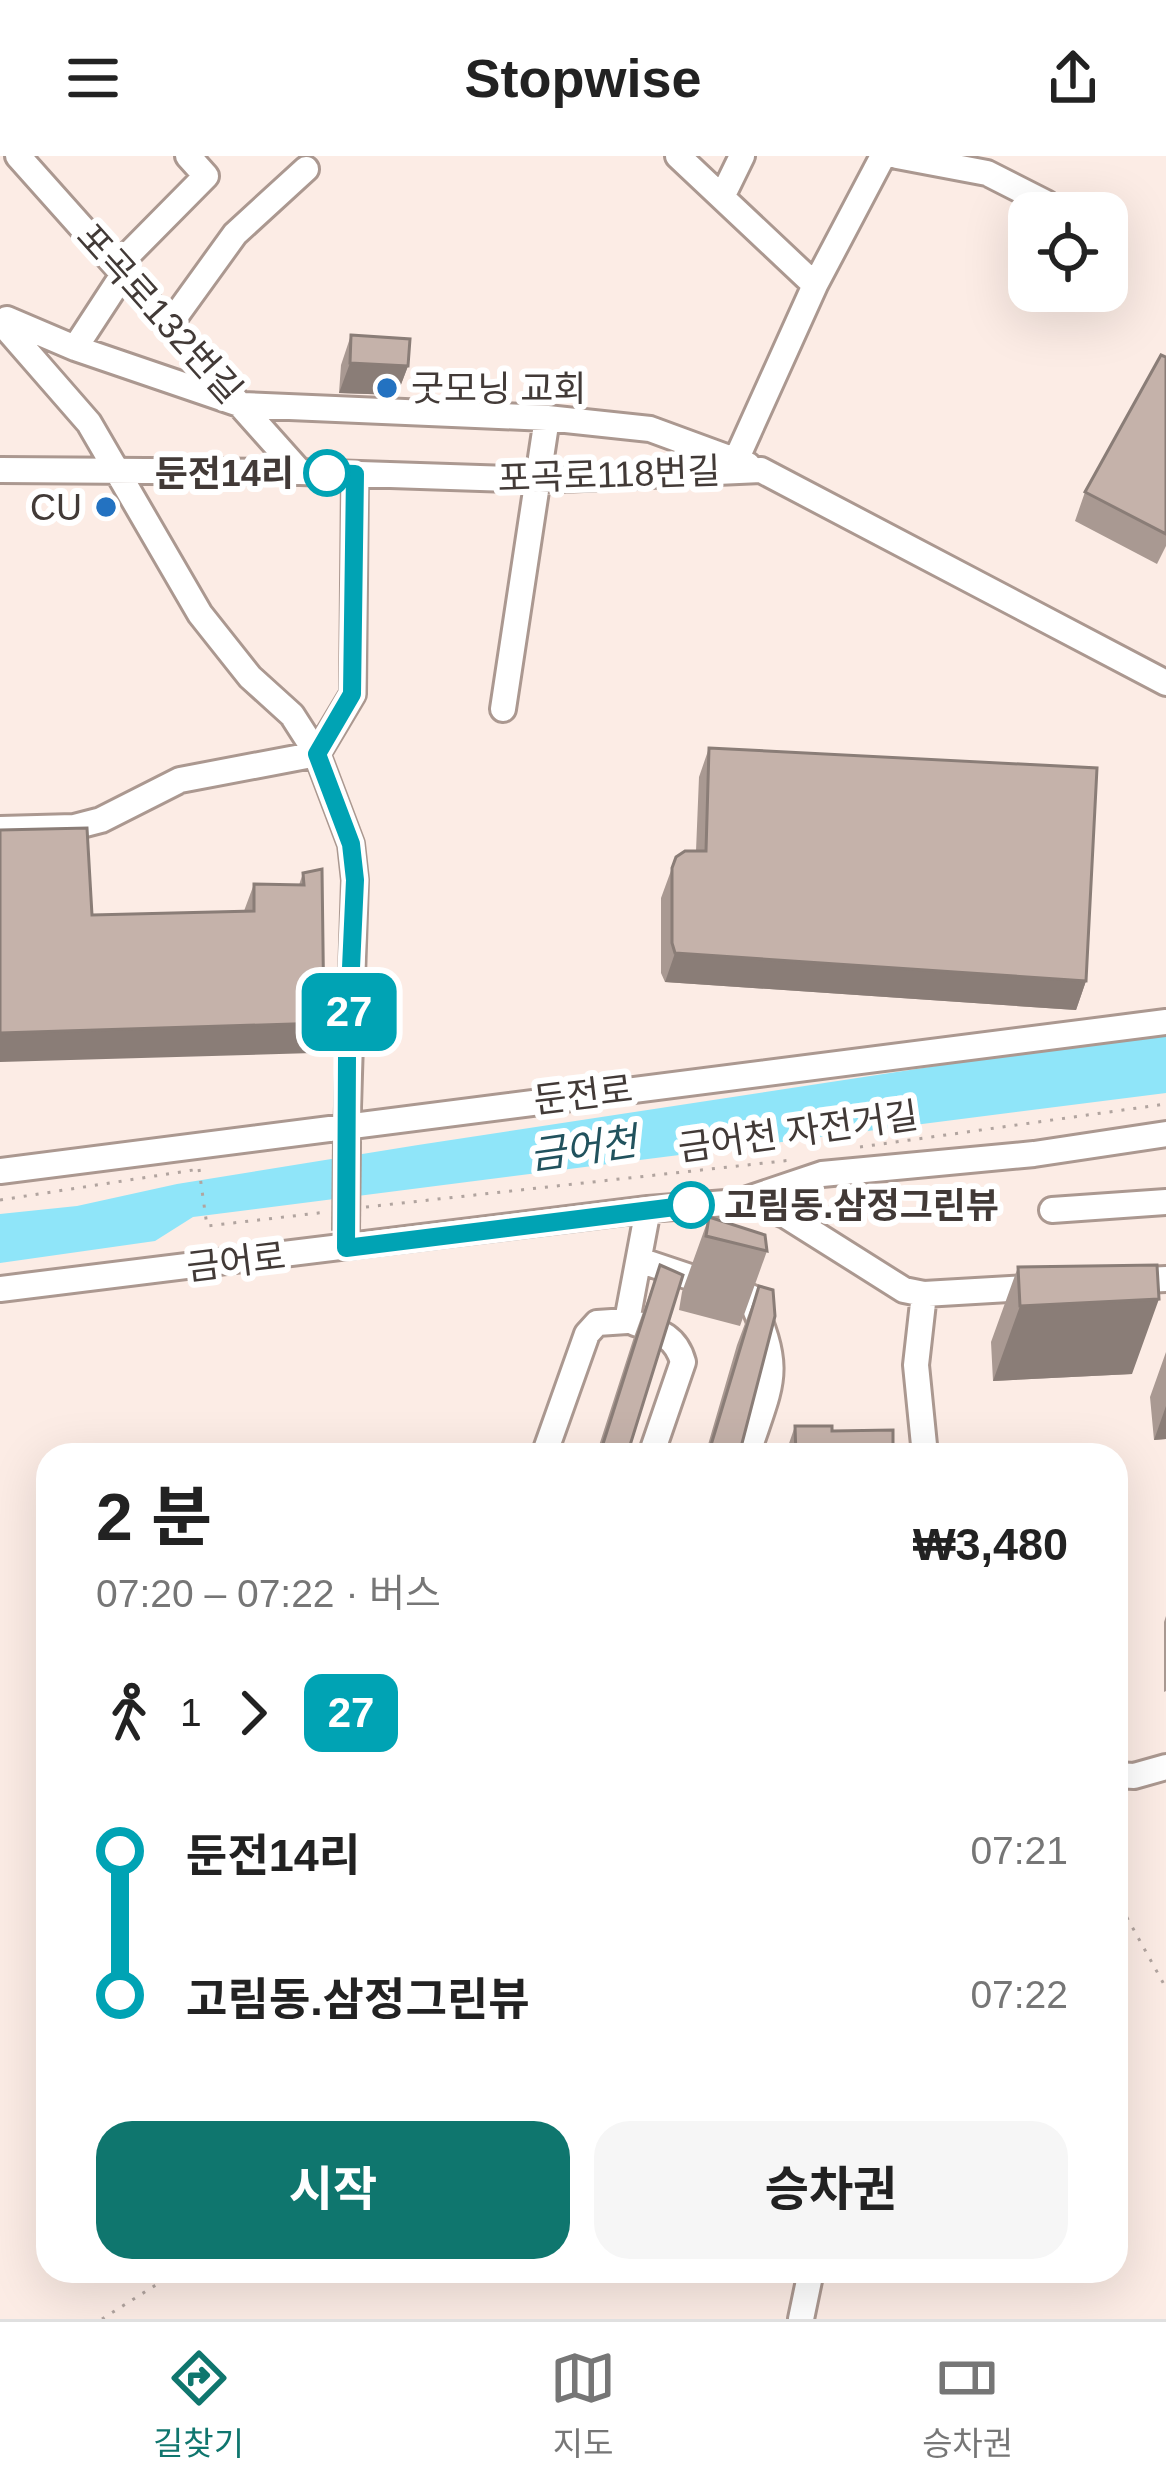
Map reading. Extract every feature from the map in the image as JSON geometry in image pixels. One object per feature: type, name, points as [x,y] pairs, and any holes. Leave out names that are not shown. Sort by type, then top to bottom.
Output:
[{"type":"street","points":[[75,349],[121,269],[206,176],[188,156]]},
{"type":"street","points":[[678,156],[815,285]]},
{"type":"street","points":[[722,197],[742,156]]},
{"type":"street","points":[[736,460],[815,285],[883,156]]},
{"type":"street","points":[[897,156],[987,173],[1024,192]]},
{"type":"street","points":[[0,178],[20,157]]},
{"type":"street","name":"포곡로132번길","points":[[20,157],[300,472]]},
{"type":"street","points":[[170,324],[235,234],[306,169]]},
{"type":"street","points":[[0,318],[75,349],[242,405],[548,418],[650,429],[761,470]]},
{"type":"street","points":[[0,318],[89,423],[200,614],[250,677],[292,715],[317,754],[351,844],[355,880],[344,1230]]},
{"type":"street","points":[[502,709],[548,418]]},
{"type":"street","name":"포곡로118번길","points":[[0,470],[300,472],[539,481],[761,470],[1166,683]]},
{"type":"street","points":[[0,829],[74,827],[101,820],[180,780],[317,754],[352,694],[355,474]]},
{"type":"street","name":"둔전로","points":[[0,1171],[347,1133],[1166,1022]]},
{"type":"street","points":[[740,1202],[822,1174],[1034,1154],[1166,1134]]},
{"type":"street","name":"금어로","points":[[0,1289],[344,1230],[740,1202],[785,1215],[904,1290],[924,1294],[1166,1279]]},
{"type":"street","points":[[1052,1210],[1166,1202]]},
{"type":"street","points":[[627,1321],[649,1210]]},
{"type":"street","points":[[639,1260],[750,1297],[770,1342],[774,1373],[751,1443]]},
{"type":"street","points":[[924,1294],[916,1365],[924,1443]]},
{"type":"street","points":[[548,1443],[587,1334],[598,1323],[627,1321],[670,1338],[679,1346],[683,1362],[655,1443]]},
{"type":"street","points":[[1128,1774],[1166,1767]]},
{"type":"street","points":[[801,2319],[809,2283]]},
{"type":"path","name":"금어천 자전거길","points":[[842,1150],[1166,1103]]},
{"type":"path","name":"금어천 자전거길","points":[[363,1208],[797,1159]]},
{"type":"path","points":[[199,1169],[207,1226],[344,1230]]},
{"type":"path","points":[[1128,1919],[1166,1988]]},
{"type":"path","points":[[102,2319],[159,2283]]},
{"type":"water","name":"금어천","points":[[1166,1031],[1166,1093],[193,1217],[155,1241],[0,1263],[0,1214],[77,1206],[177,1184],[418,1145]]},
{"type":"building","points":[[351,335],[410,339],[408,366],[350,363]]},
{"type":"building","points":[[1161,355],[1166,357],[1166,534],[1085,492]]},
{"type":"building","points":[[709,748],[1097,768],[1086,981],[675,953],[672,868],[685,851],[706,851]]},
{"type":"building","points":[[87,828],[92,915],[254,911],[254,884],[304,885],[303,873],[322,869],[324,1023],[0,1033],[0,830]]},
{"type":"building","points":[[709,1217],[765,1235],[767,1251],[706,1236]]},
{"type":"building","points":[[660,1265],[683,1275],[631,1443],[603,1443]]},
{"type":"building","points":[[1157,1265],[1159,1299],[1020,1306],[1018,1267]]},
{"type":"building","points":[[759,1286],[773,1290],[775,1316],[742,1443],[712,1443]]},
{"type":"building","points":[[795,1426],[893,1430],[893,1443],[796,1443]]},
{"type":"bus line","name":"27","points":[[327,473],[355,474],[352,694],[317,754],[351,844],[355,880],[347,1056],[346,1248],[691,1205]]},
{"type":"place","name":"굿모닝 교회","points":[[387,388]]},
{"type":"place","name":"둔전14리","points":[[327,473]]},
{"type":"place","name":"CU","points":[[106,507]]},
{"type":"place","name":"고림동.삼정그린뷰","points":[[691,1205]]}]
